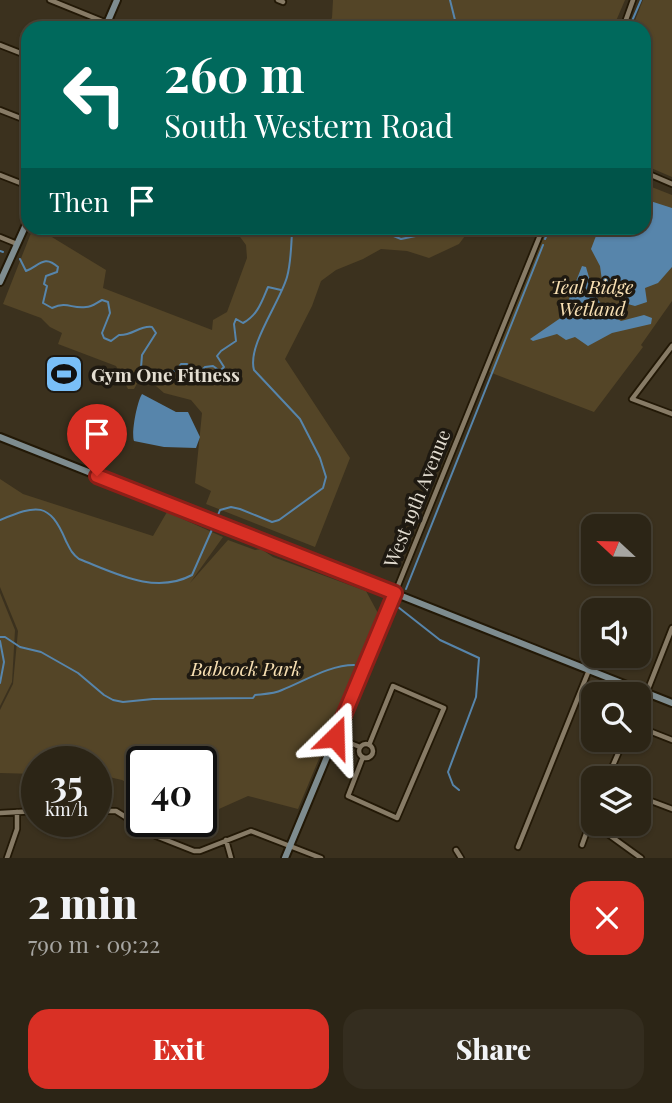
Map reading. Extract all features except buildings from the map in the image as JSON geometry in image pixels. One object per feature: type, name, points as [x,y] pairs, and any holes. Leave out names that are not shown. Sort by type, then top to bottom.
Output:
[{"type":"street","points":[[50,0],[97,21]]},
{"type":"street","points":[[108,21],[117,0]]},
{"type":"street","points":[[626,21],[633,0]]},
{"type":"street","points":[[0,45],[21,53]]},
{"type":"street","points":[[0,110],[21,118]]},
{"type":"street","points":[[651,175],[672,184]]},
{"type":"street","points":[[0,176],[21,184]]},
{"type":"street","points":[[0,282],[21,235]]},
{"type":"street","name":"West 19th Avenue","points":[[285,858],[540,235]]},
{"type":"street","points":[[0,237],[17,244]]},
{"type":"street","points":[[672,346],[632,399],[672,414]]},
{"type":"street","points":[[0,437],[619,682]]},
{"type":"street","points":[[650,682],[672,628]]},
{"type":"street","points":[[518,847],[589,670]]},
{"type":"street","points":[[363,757],[348,796],[397,818],[444,708],[393,686],[369,745]]},
{"type":"street","points":[[651,695],[672,703]]},
{"type":"street","points":[[651,732],[672,740]]},
{"type":"street","points":[[335,737],[360,748]]},
{"type":"street","points":[[360,748],[365,744],[369,745]]},
{"type":"street","points":[[363,757],[367,758],[372,754],[373,750],[369,745]]},
{"type":"street","points":[[360,748],[359,752],[363,757]]},
{"type":"street","points":[[651,800],[672,808]]},
{"type":"street","points":[[112,811],[156,836],[194,851],[251,831],[321,858]]},
{"type":"street","points":[[7,858],[17,829],[17,812]]},
{"type":"street","points":[[0,813],[21,812]]},
{"type":"street","points":[[582,845],[586,836]]},
{"type":"street","points":[[609,836],[641,858]]},
{"type":"street","points":[[226,840],[231,858]]},
{"type":"street","points":[[456,850],[461,858]]},
{"type":"green space","points":[[333,0],[625,0],[616,21],[330,21]]},
{"type":"green space","points":[[643,0],[672,0],[672,177],[651,168],[651,21],[635,21]]},
{"type":"green space","name":"Teal Ridge Wetland","points":[[651,187],[672,195],[672,301],[641,345],[643,347],[594,412],[489,372],[544,235],[651,235]]},
{"type":"green space","points":[[30,235],[48,235],[106,270],[103,288],[212,330],[213,320],[227,312],[247,258],[246,245],[239,235],[466,235],[459,244],[429,258],[407,251],[381,249],[336,270],[321,281],[312,306],[285,359],[350,458],[315,547],[206,504],[211,491],[195,483],[202,413],[191,400],[164,393],[156,386],[139,380],[134,389],[128,389],[116,366],[58,344],[62,333],[41,318],[3,304]]},
{"type":"green space","name":"Babcock Park","points":[[0,479],[23,494],[153,536],[167,512],[223,537],[190,583],[228,540],[255,550],[261,549],[273,557],[366,591],[379,615],[298,809],[248,796],[217,810],[217,746],[126,746],[126,782],[112,778],[112,746],[21,746],[21,774],[0,773],[0,710],[13,684],[18,631],[0,587]]},
{"type":"green space","points":[[0,593],[15,630],[12,682],[0,706]]},
{"type":"water","points":[[651,201],[672,208],[672,267],[658,283],[645,288],[647,302],[635,306],[624,303],[623,296],[614,290],[610,294],[603,288],[600,266],[591,249],[596,235],[651,235]]},
{"type":"water","points":[[582,266],[586,267],[597,298],[613,316],[621,321],[644,315],[652,318],[651,324],[612,333],[588,346],[575,337],[566,340],[557,334],[533,341],[530,339],[562,317]]},
{"type":"water","points":[[142,394],[176,412],[188,412],[200,437],[196,448],[164,447],[134,441],[135,418]]},
{"type":"waterway","points":[[450,0],[455,21]]},
{"type":"waterway","points":[[632,21],[641,0]]},
{"type":"waterway","points":[[216,520],[220,510],[231,507],[272,522],[279,520],[323,488],[326,477],[320,458],[300,419],[254,370],[255,349],[287,277],[292,235]]},
{"type":"waterway","points":[[391,235],[401,239],[421,235]]},
{"type":"waterway","points":[[545,239],[547,235]]},
{"type":"waterway","points":[[406,589],[543,245]]},
{"type":"waterway","points":[[20,259],[26,271],[45,261],[58,267],[57,272],[46,276],[44,284],[47,286],[43,303],[52,308],[62,305],[88,307],[102,300],[108,302],[110,313],[102,333],[104,338],[111,341],[119,335],[152,327],[156,333],[142,355],[141,368],[154,372],[176,371],[181,364],[187,364],[192,370],[200,372],[205,367],[213,366],[220,371],[224,367],[217,356],[236,341],[236,319],[243,323],[252,316],[268,287],[281,290]]},
{"type":"waterway","points":[[0,520],[24,511],[41,510],[54,519],[71,551],[79,559],[135,580],[164,583],[192,575],[214,525]]},
{"type":"waterway","points":[[398,607],[440,640],[479,658],[476,697],[448,772],[453,785],[459,790]]},
{"type":"waterway","points":[[0,637],[5,637],[20,647],[41,652],[78,673],[104,695],[123,702],[253,698],[255,695],[279,691],[326,671],[354,665]]},
{"type":"waterway","points":[[0,641],[4,662],[0,683]]},
{"type":"place","name":"Gym One Fitness","points":[[64,374]]},
{"type":"route","points":[[97,476],[395,593],[335,737]]}]
